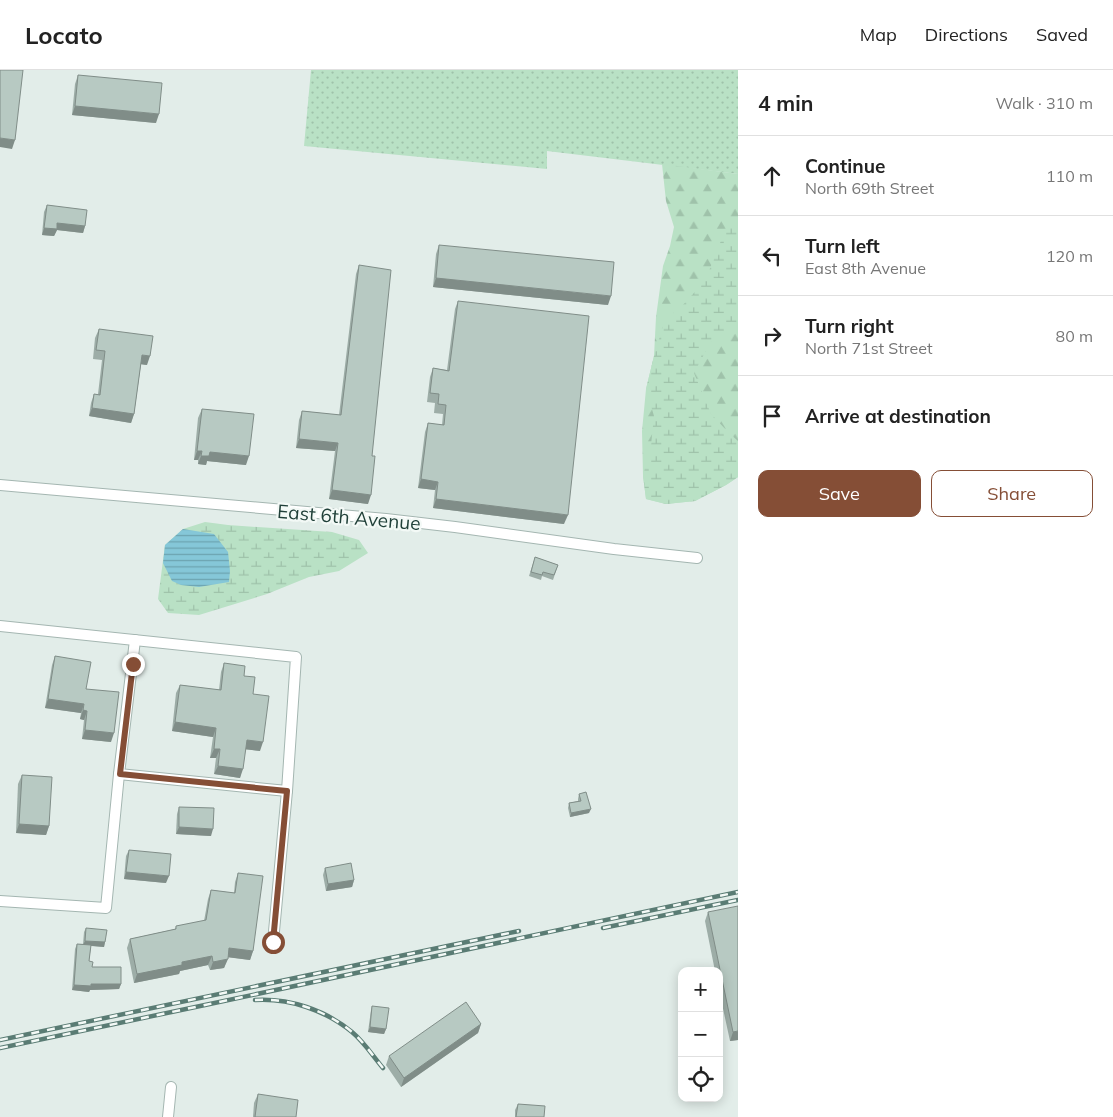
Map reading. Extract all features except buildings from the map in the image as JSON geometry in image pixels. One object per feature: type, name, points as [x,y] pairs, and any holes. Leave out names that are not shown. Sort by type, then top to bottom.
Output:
[{"type":"street","name":"East 6th Avenue","points":[[0,485],[386,519],[697,558]]},
{"type":"street","points":[[0,626],[296,657],[287,791],[273,942]]},
{"type":"street","points":[[0,901],[106,908],[135,640]]},
{"type":"street","points":[[120,774],[287,791]]},
{"type":"street","points":[[168,1117],[172,1087]]},
{"type":"green space","points":[[311,70],[738,70],[738,174],[547,151],[547,169],[304,146]]},
{"type":"green space","points":[[662,164],[738,174],[738,477],[695,501],[666,504],[646,499],[643,476],[642,431],[646,389],[654,356],[656,317],[663,266],[674,227],[666,201]]},
{"type":"green space","points":[[738,226],[738,323],[710,343],[694,373],[711,414],[738,441],[738,477],[695,501],[666,504],[646,499],[643,476],[651,445],[654,416],[646,389],[665,319],[679,309],[705,281],[726,228]]},
{"type":"green space","points":[[205,522],[332,532],[359,540],[368,553],[339,571],[309,577],[267,594],[199,615],[168,613],[158,599],[165,545],[183,529]]},
{"type":"water","points":[[183,529],[214,534],[228,552],[229,582],[199,587],[181,585],[172,581],[163,563],[165,545]]},
{"type":"railway","points":[[0,1048],[738,892]]},
{"type":"railway","points":[[603,928],[738,900]]},
{"type":"railway","points":[[0,1040],[519,931]]},
{"type":"railway","points":[[255,1000],[294,1003],[330,1017],[352,1032],[383,1068]]},
{"type":"route","points":[[133,664],[120,774],[287,791],[273,942]]}]
